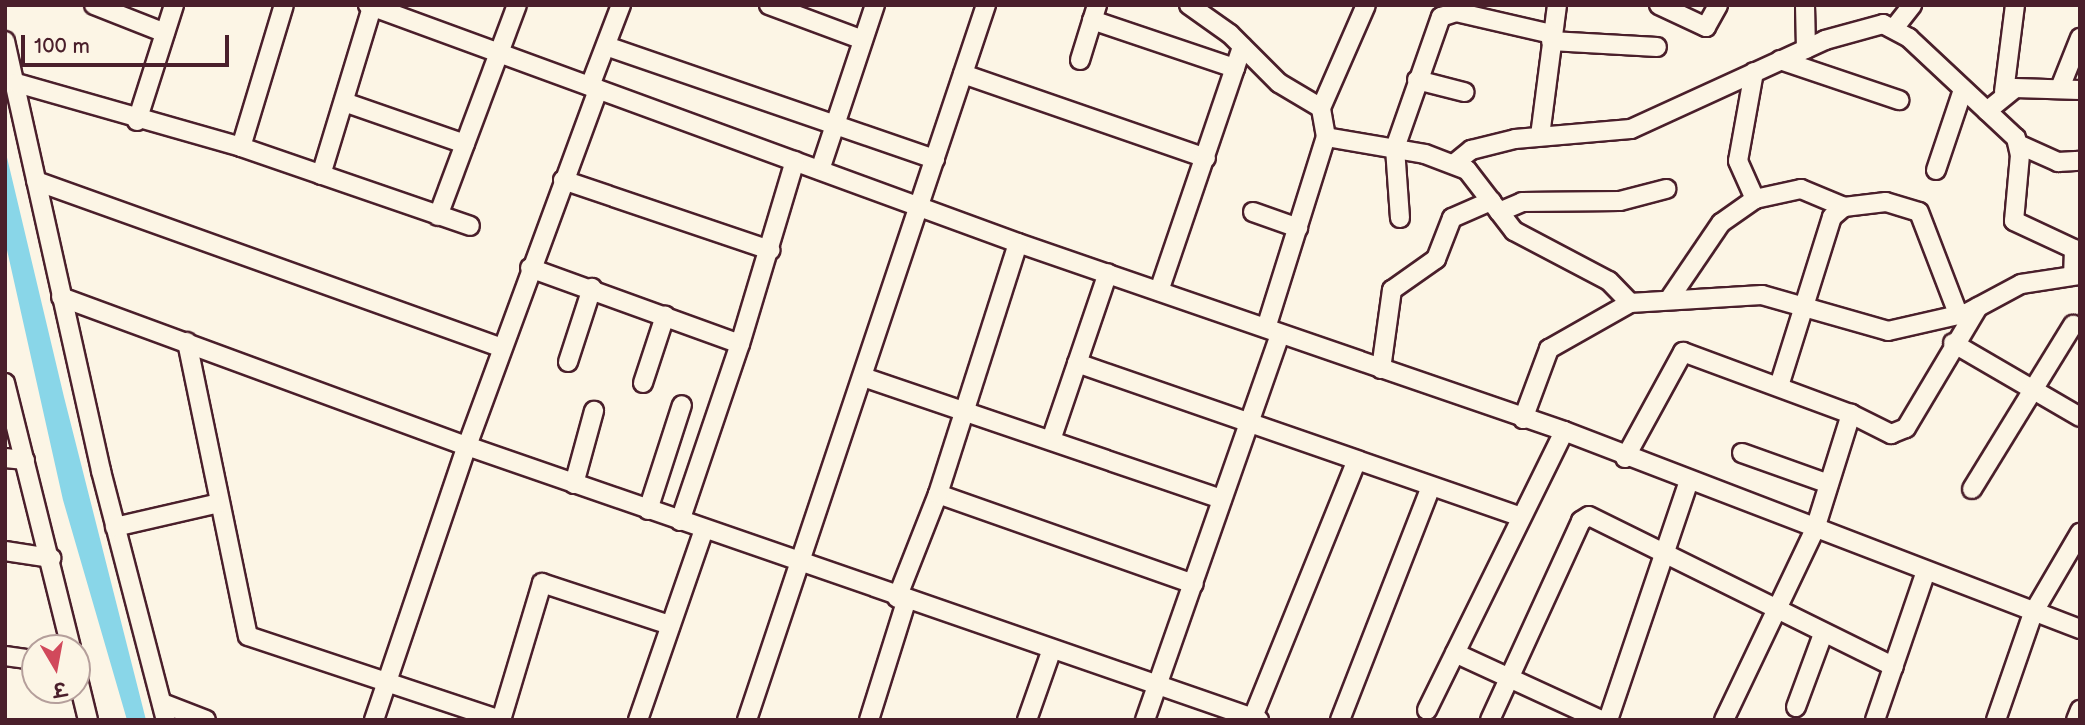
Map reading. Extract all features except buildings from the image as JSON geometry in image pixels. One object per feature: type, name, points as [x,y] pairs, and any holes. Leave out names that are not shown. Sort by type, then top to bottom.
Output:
[{"type":"street","points":[[94,5],[165,33]]},
{"type":"street","points":[[137,121],[174,5]]},
{"type":"street","points":[[241,147],[284,5]]},
{"type":"street","points":[[438,216],[517,5]]},
{"type":"street","points":[[374,720],[391,678],[499,347],[563,180],[621,5]]},
{"type":"street","points":[[769,5],[863,40]]},
{"type":"street","points":[[820,170],[875,5]]},
{"type":"street","points":[[747,720],[798,564],[866,378],[919,205],[986,5]]},
{"type":"street","points":[[1189,5],[1242,47],[1279,83],[1321,108]]},
{"type":"street","points":[[1145,720],[1248,422],[1298,228],[1326,137],[1321,108],[1366,5]]},
{"type":"street","points":[[1540,136],[1557,5]]},
{"type":"street","points":[[1659,5],[1706,27],[1718,5]]},
{"type":"street","points":[[1805,5],[1806,49]]},
{"type":"street","points":[[1895,27],[1912,5]]},
{"type":"street","points":[[1987,111],[2004,92],[2015,5]]},
{"type":"street","points":[[321,175],[370,6],[499,56],[594,87],[1018,243],[1564,431],[1688,483],[2080,629]]},
{"type":"street","points":[[1400,218],[1395,148],[1441,17],[1450,12],[1551,37],[1657,47]]},
{"type":"street","points":[[1080,60],[1094,13],[1235,68]]},
{"type":"street","points":[[1455,163],[1471,150],[1540,136],[1631,129],[1780,60],[1866,25],[1895,27],[2020,145],[2058,162],[2080,161]]},
{"type":"street","points":[[2060,88],[2080,38]]},
{"type":"street","points":[[5,41],[17,83],[61,297],[115,527],[164,711],[206,720]]},
{"type":"street","points":[[606,46],[935,159]]},
{"type":"street","points":[[1159,291],[1242,47]]},
{"type":"street","points":[[1780,60],[1899,100]]},
{"type":"street","points":[[1754,72],[1738,161],[1755,199]]},
{"type":"street","points":[[963,74],[1206,158]]},
{"type":"street","points":[[1417,80],[1464,92]]},
{"type":"street","points":[[17,83],[137,121],[241,147],[470,226]]},
{"type":"street","points":[[2004,92],[2060,88],[2080,90]]},
{"type":"street","points":[[1936,170],[1963,90]]},
{"type":"street","points":[[344,102],[465,144]]},
{"type":"street","points":[[1326,137],[1395,148],[1455,163],[1514,230],[1609,281],[1630,303]]},
{"type":"street","points":[[1523,419],[1549,349],[1630,303],[1729,293],[1800,306],[1888,331],[1959,316],[2021,284],[2077,275],[2074,249],[2014,221],[2020,145]]},
{"type":"street","points":[[680,521],[740,344],[795,161]]},
{"type":"street","points":[[563,180],[770,250]]},
{"type":"street","points":[[36,181],[499,347]]},
{"type":"street","points":[[1381,369],[1392,290],[1436,259],[1452,218],[1522,202],[1620,201],[1666,189]]},
{"type":"street","points":[[1670,298],[1721,223],[1755,199],[1801,189],[1844,207],[1886,202],[1919,212],[1959,316]]},
{"type":"street","points":[[1779,386],[1800,306],[1832,217],[1844,207]]},
{"type":"street","points":[[1253,212],[1298,228]]},
{"type":"street","points":[[869,720],[902,600],[1018,243]]},
{"type":"street","points":[[530,268],[740,344]]},
{"type":"street","points":[[1051,440],[1108,273]]},
{"type":"street","points":[[568,362],[592,289]]},
{"type":"street","points":[[61,297],[798,564],[1155,687],[1256,718],[1356,462]]},
{"type":"street","points":[[1625,458],[1683,352],[1851,414],[1891,435],[1906,428],[1953,343],[1978,307]]},
{"type":"street","points":[[643,383],[666,316]]},
{"type":"street","points":[[1972,489],[2035,391],[2073,325]]},
{"type":"street","points":[[187,342],[248,636],[391,678],[501,720],[542,583],[670,625]]},
{"type":"street","points":[[1953,343],[2080,417]]},
{"type":"street","points":[[1077,363],[1356,462],[1519,516]]},
{"type":"street","points":[[866,378],[1222,499]]},
{"type":"street","points":[[5,383],[9,411],[51,558],[68,634]]},
{"type":"street","points":[[648,510],[682,405]]},
{"type":"street","points":[[574,484],[594,411]]},
{"type":"street","points":[[1724,720],[1815,529],[1851,414]]},
{"type":"street","points":[[1427,710],[1519,516],[1564,431]]},
{"type":"street","points":[[1742,453],[1829,484]]},
{"type":"street","points":[[5,458],[25,460]]},
{"type":"street","points":[[1608,720],[1688,483]]},
{"type":"street","points":[[1340,720],[1431,487]]},
{"type":"street","points":[[938,494],[1194,584]]},
{"type":"street","points":[[115,527],[219,503]]},
{"type":"street","points":[[1490,720],[1581,521],[1589,516],[1664,550],[1774,612],[1894,667]]},
{"type":"street","points":[[638,720],[704,529]]},
{"type":"street","points":[[1996,720],[2033,613],[2072,561],[2080,533]]},
{"type":"street","points":[[5,551],[51,558]]},
{"type":"street","points":[[1875,720],[1926,571]]},
{"type":"street","points":[[1796,707],[1823,634]]},
{"type":"street","points":[[1027,720],[1051,652]]},
{"type":"street","points":[[1455,653],[1601,720]]},
{"type":"street","points":[[2076,720],[2080,710]]},
{"type":"water","points":[[5,149],[64,397],[146,720],[127,720],[63,500],[5,241]]}]
